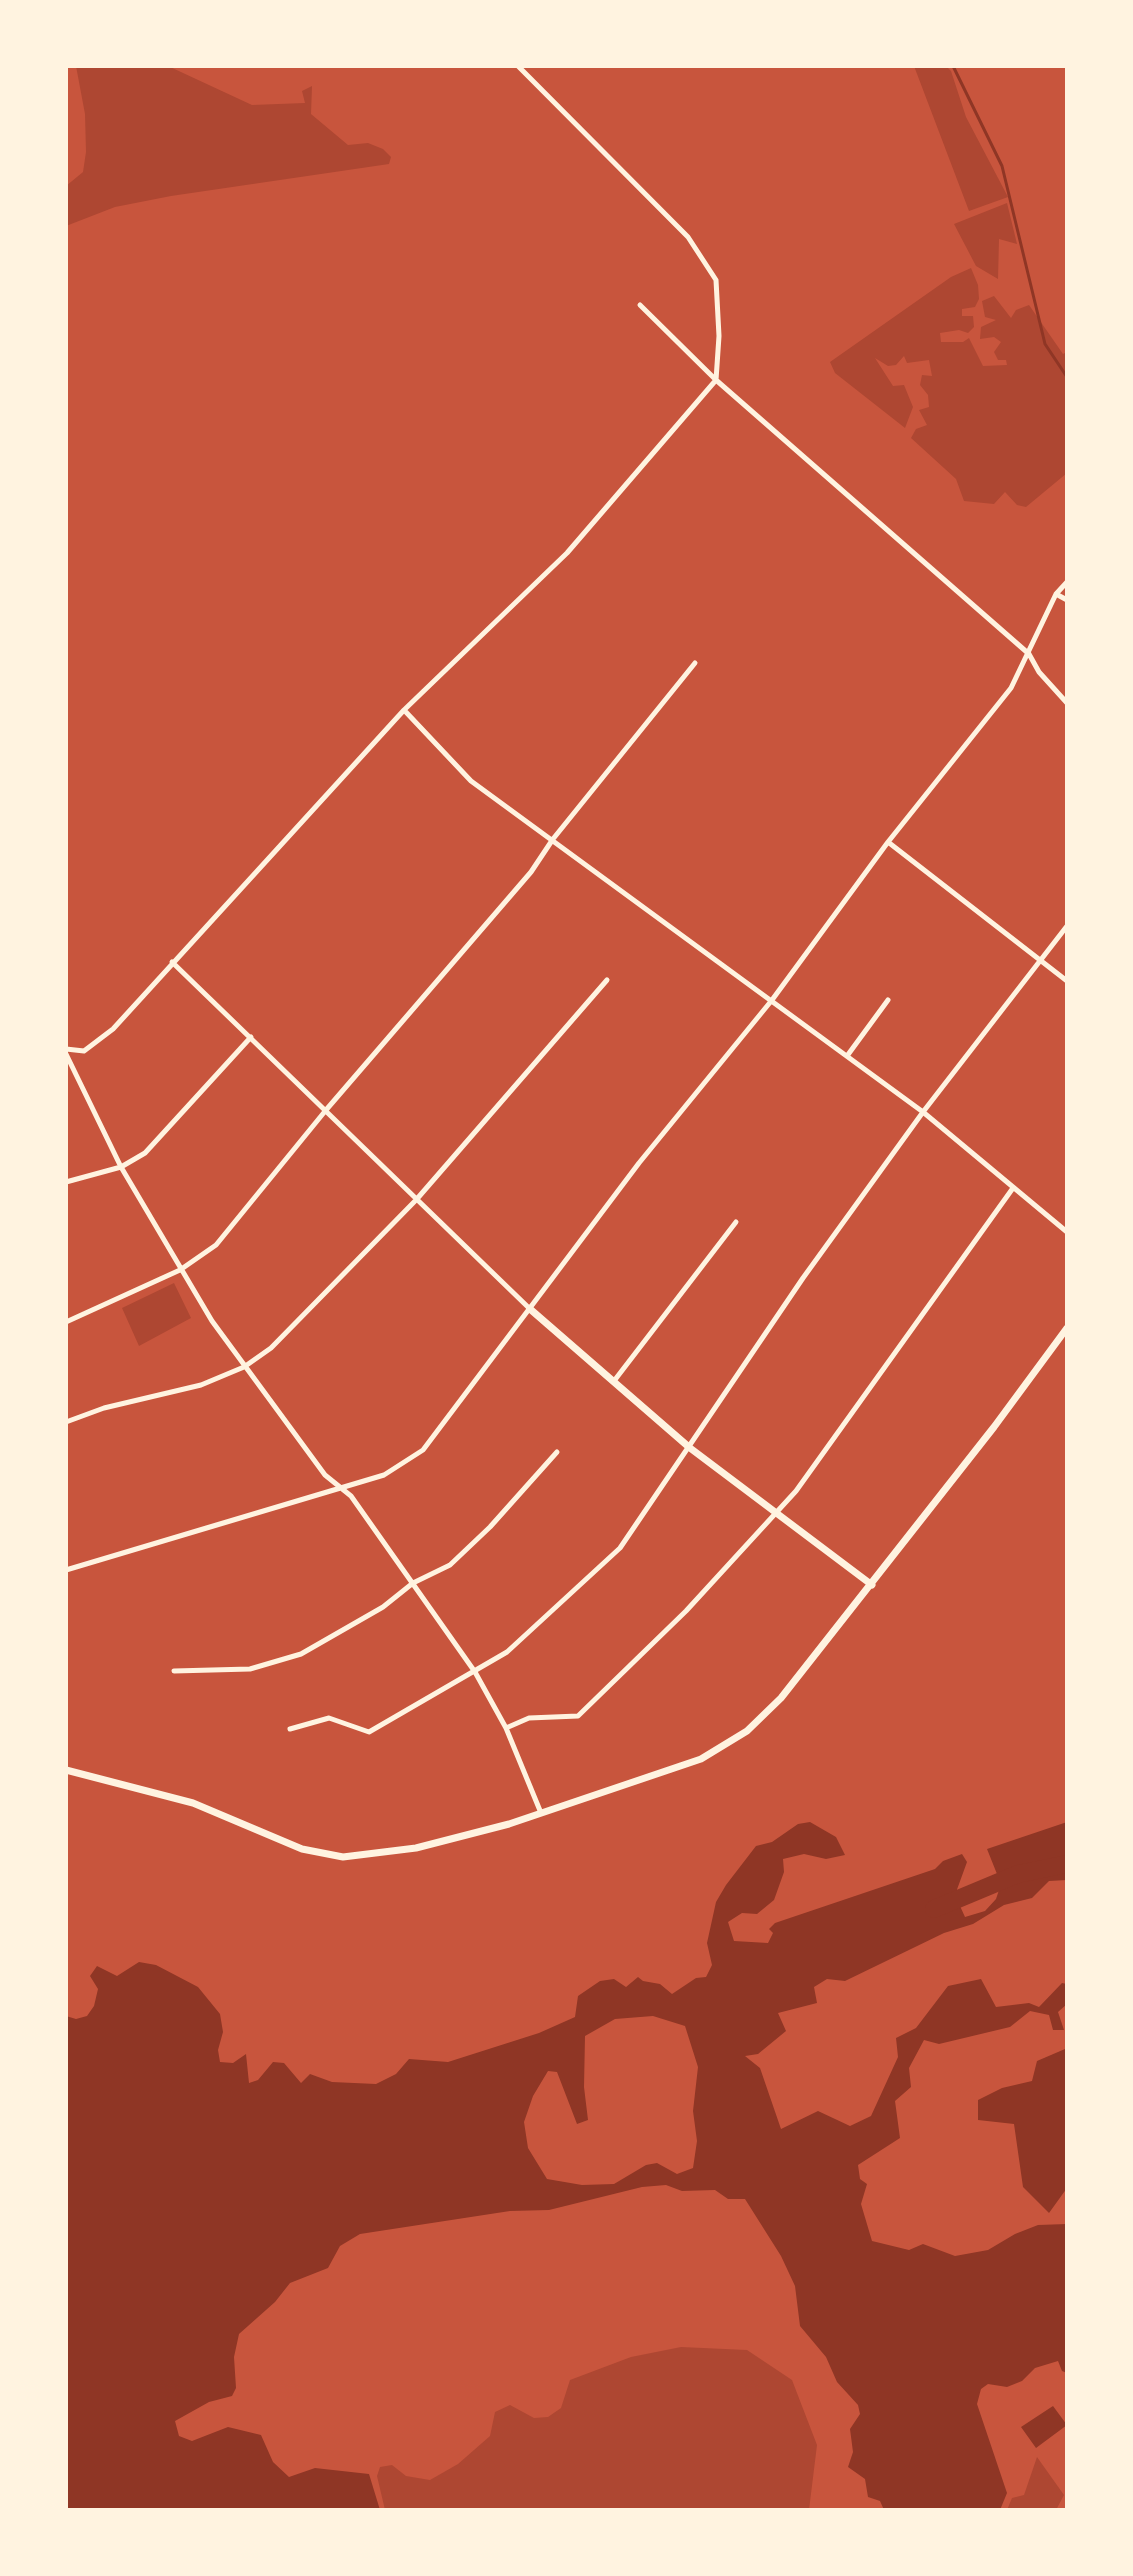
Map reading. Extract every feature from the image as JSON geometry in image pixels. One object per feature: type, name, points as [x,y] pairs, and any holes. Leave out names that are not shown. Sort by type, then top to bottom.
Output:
[{"type":"street","points":[[518,66],[688,237],[716,280],[719,336],[716,380],[567,553],[404,710],[171,961],[113,1029],[84,1051],[66,1052],[121,1167],[180,1270],[244,1367],[325,1475],[351,1496],[475,1672],[506,1728],[541,1813]]},
{"type":"street","points":[[640,305],[716,380],[1029,654],[1039,672],[1067,703]]},
{"type":"street","points":[[66,1570],[384,1475],[423,1450],[639,1163],[772,1000],[888,842],[1011,688],[1056,594],[1067,582]]},
{"type":"street","points":[[1056,594],[1067,600]]},
{"type":"street","points":[[66,1322],[180,1270],[216,1245],[326,1110],[531,872],[553,839],[695,663]]},
{"type":"street","points":[[404,710],[471,781],[923,1112],[1067,1232]]},
{"type":"street","points":[[888,842],[1067,981]]},
{"type":"street","points":[[290,1729],[329,1718],[369,1732],[507,1652],[620,1548],[803,1278],[923,1112],[1067,926]]},
{"type":"street","points":[[171,961],[530,1309],[690,1448],[872,1585]]},
{"type":"street","points":[[66,1422],[104,1408],[201,1385],[244,1367],[271,1348],[416,1200],[607,980]]},
{"type":"street","points":[[847,1056],[888,1000]]},
{"type":"street","points":[[66,1182],[121,1167],[145,1153],[251,1037]]},
{"type":"street","points":[[506,1728],[529,1718],[578,1716],[686,1611],[775,1510],[796,1491],[890,1364],[1013,1188]]},
{"type":"street","points":[[613,1382],[736,1222]]},
{"type":"street","points":[[66,1770],[193,1803],[302,1849],[343,1857],[416,1848],[541,1813],[720,1750],[781,1698],[872,1585],[1067,1328]]},
{"type":"street","points":[[174,1671],[250,1669],[301,1654],[383,1607],[413,1583],[450,1565],[517,1498],[557,1452]]},
{"type":"shaded area","points":[[76,66],[168,66],[252,105],[305,103],[302,91],[312,86],[311,114],[348,145],[368,143],[383,149],[391,157],[389,164],[171,196],[115,207],[66,226],[66,186],[83,172],[86,152],[85,114]]},
{"type":"shaded area","points":[[914,66],[946,66],[951,71],[966,117],[1008,197],[969,211]]},
{"type":"shaded area","points":[[1007,203],[1017,244],[999,239],[998,279],[976,266],[954,224]]},
{"type":"shaded area","points":[[971,268],[978,285],[979,299],[975,307],[962,309],[962,316],[973,316],[974,327],[968,333],[959,330],[940,333],[941,342],[963,342],[969,338],[983,366],[1007,365],[1006,360],[998,360],[994,352],[1001,342],[994,337],[980,339],[981,327],[996,320],[985,317],[982,301],[994,296],[1011,318],[1016,310],[1029,305],[1063,354],[1067,352],[1067,473],[1026,507],[1017,505],[1005,492],[994,504],[964,501],[956,479],[911,438],[916,429],[927,425],[919,410],[929,407],[928,395],[920,385],[922,375],[932,376],[929,360],[907,363],[904,356],[896,365],[888,366],[875,358],[893,386],[904,385],[913,407],[905,428],[835,373],[830,362],[951,277]]},
{"type":"shaded area","points":[[174,1283],[191,1318],[139,1346],[122,1308]]},
{"type":"shaded area","points":[[810,1822],[836,1837],[845,1855],[826,1859],[804,1854],[783,1859],[784,1872],[774,1900],[757,1914],[742,1913],[728,1922],[734,1941],[768,1943],[773,1933],[769,1929],[775,1923],[935,1869],[943,1861],[962,1854],[967,1862],[955,1895],[965,1917],[985,1911],[996,1899],[1001,1884],[987,1849],[1067,1822],[1067,1880],[1049,1881],[1032,1898],[1004,1905],[973,1924],[944,1933],[845,1981],[827,1979],[814,1987],[817,2003],[778,2013],[786,2031],[758,2054],[745,2056],[760,2068],[781,2129],[818,2111],[850,2126],[871,2116],[898,2057],[896,2038],[916,2028],[948,1986],[981,1979],[996,2007],[1029,2003],[1039,2007],[1062,1983],[1067,1984],[1067,2004],[1058,2012],[1064,2030],[1053,2030],[1049,2015],[1030,2011],[1010,2027],[939,2044],[924,2040],[909,2068],[911,2087],[895,2101],[900,2138],[858,2165],[860,2179],[867,2184],[861,2204],[872,2241],[909,2250],[923,2244],[955,2256],[988,2250],[1038,2225],[1067,2224],[1067,2373],[1062,2371],[1058,2361],[1035,2368],[1022,2381],[1007,2387],[988,2384],[981,2389],[977,2404],[1007,2493],[1000,2510],[884,2510],[880,2501],[868,2497],[865,2479],[848,2467],[853,2452],[850,2429],[860,2414],[858,2405],[837,2382],[826,2357],[800,2326],[795,2286],[781,2256],[745,2199],[728,2199],[715,2190],[682,2191],[666,2185],[642,2187],[549,2210],[510,2211],[360,2234],[340,2246],[328,2268],[290,2283],[275,2302],[239,2334],[234,2357],[236,2388],[232,2396],[209,2402],[175,2421],[179,2436],[192,2441],[228,2427],[261,2435],[273,2462],[289,2477],[315,2468],[369,2474],[380,2510],[66,2510],[66,2016],[76,2019],[87,2016],[94,2006],[98,1989],[90,1976],[97,1966],[117,1976],[139,1962],[156,1965],[198,1987],[220,2014],[223,2032],[218,2050],[220,2062],[233,2063],[246,2054],[249,2083],[258,2080],[273,2062],[284,2063],[301,2083],[310,2074],[332,2082],[376,2084],[396,2074],[409,2059],[448,2062],[539,2033],[575,2017],[578,1996],[600,1981],[614,1979],[626,1987],[638,1977],[660,1984],[672,1994],[696,1978],[706,1977],[712,1965],[707,1943],[716,1902],[726,1885],[756,1846],[772,1842],[798,1824]],"holes":[[[653,2016],[685,2026],[698,2067],[693,2111],[697,2141],[693,2168],[677,2174],[657,2163],[646,2165],[614,2184],[582,2185],[547,2179],[528,2148],[524,2122],[533,2096],[548,2071],[557,2072],[577,2124],[588,2120],[584,2087],[585,2036],[615,2019]]]},
{"type":"shaded area","points":[[1067,2041],[1067,2188],[1049,2213],[1023,2187],[1014,2124],[978,2120],[978,2100],[1002,2088],[1032,2081],[1037,2061],[1065,2049]]},
{"type":"shaded area","points":[[681,2347],[747,2350],[792,2380],[817,2445],[809,2510],[385,2510],[377,2476],[380,2467],[392,2465],[406,2476],[430,2480],[458,2464],[490,2436],[495,2412],[510,2405],[534,2418],[548,2417],[561,2408],[570,2380],[631,2357]]},
{"type":"shaded area","points":[[1053,2406],[1067,2425],[1036,2448],[1021,2427]]},
{"type":"shaded area","points":[[1037,2457],[1064,2495],[1056,2510],[1007,2510],[1012,2498],[1024,2495]]},
{"type":"waterway","points":[[953,66],[1002,166],[1045,344],[1067,377]]},
{"type":"waterway","points":[[934,1909],[1018,1874],[1067,1864]]}]
